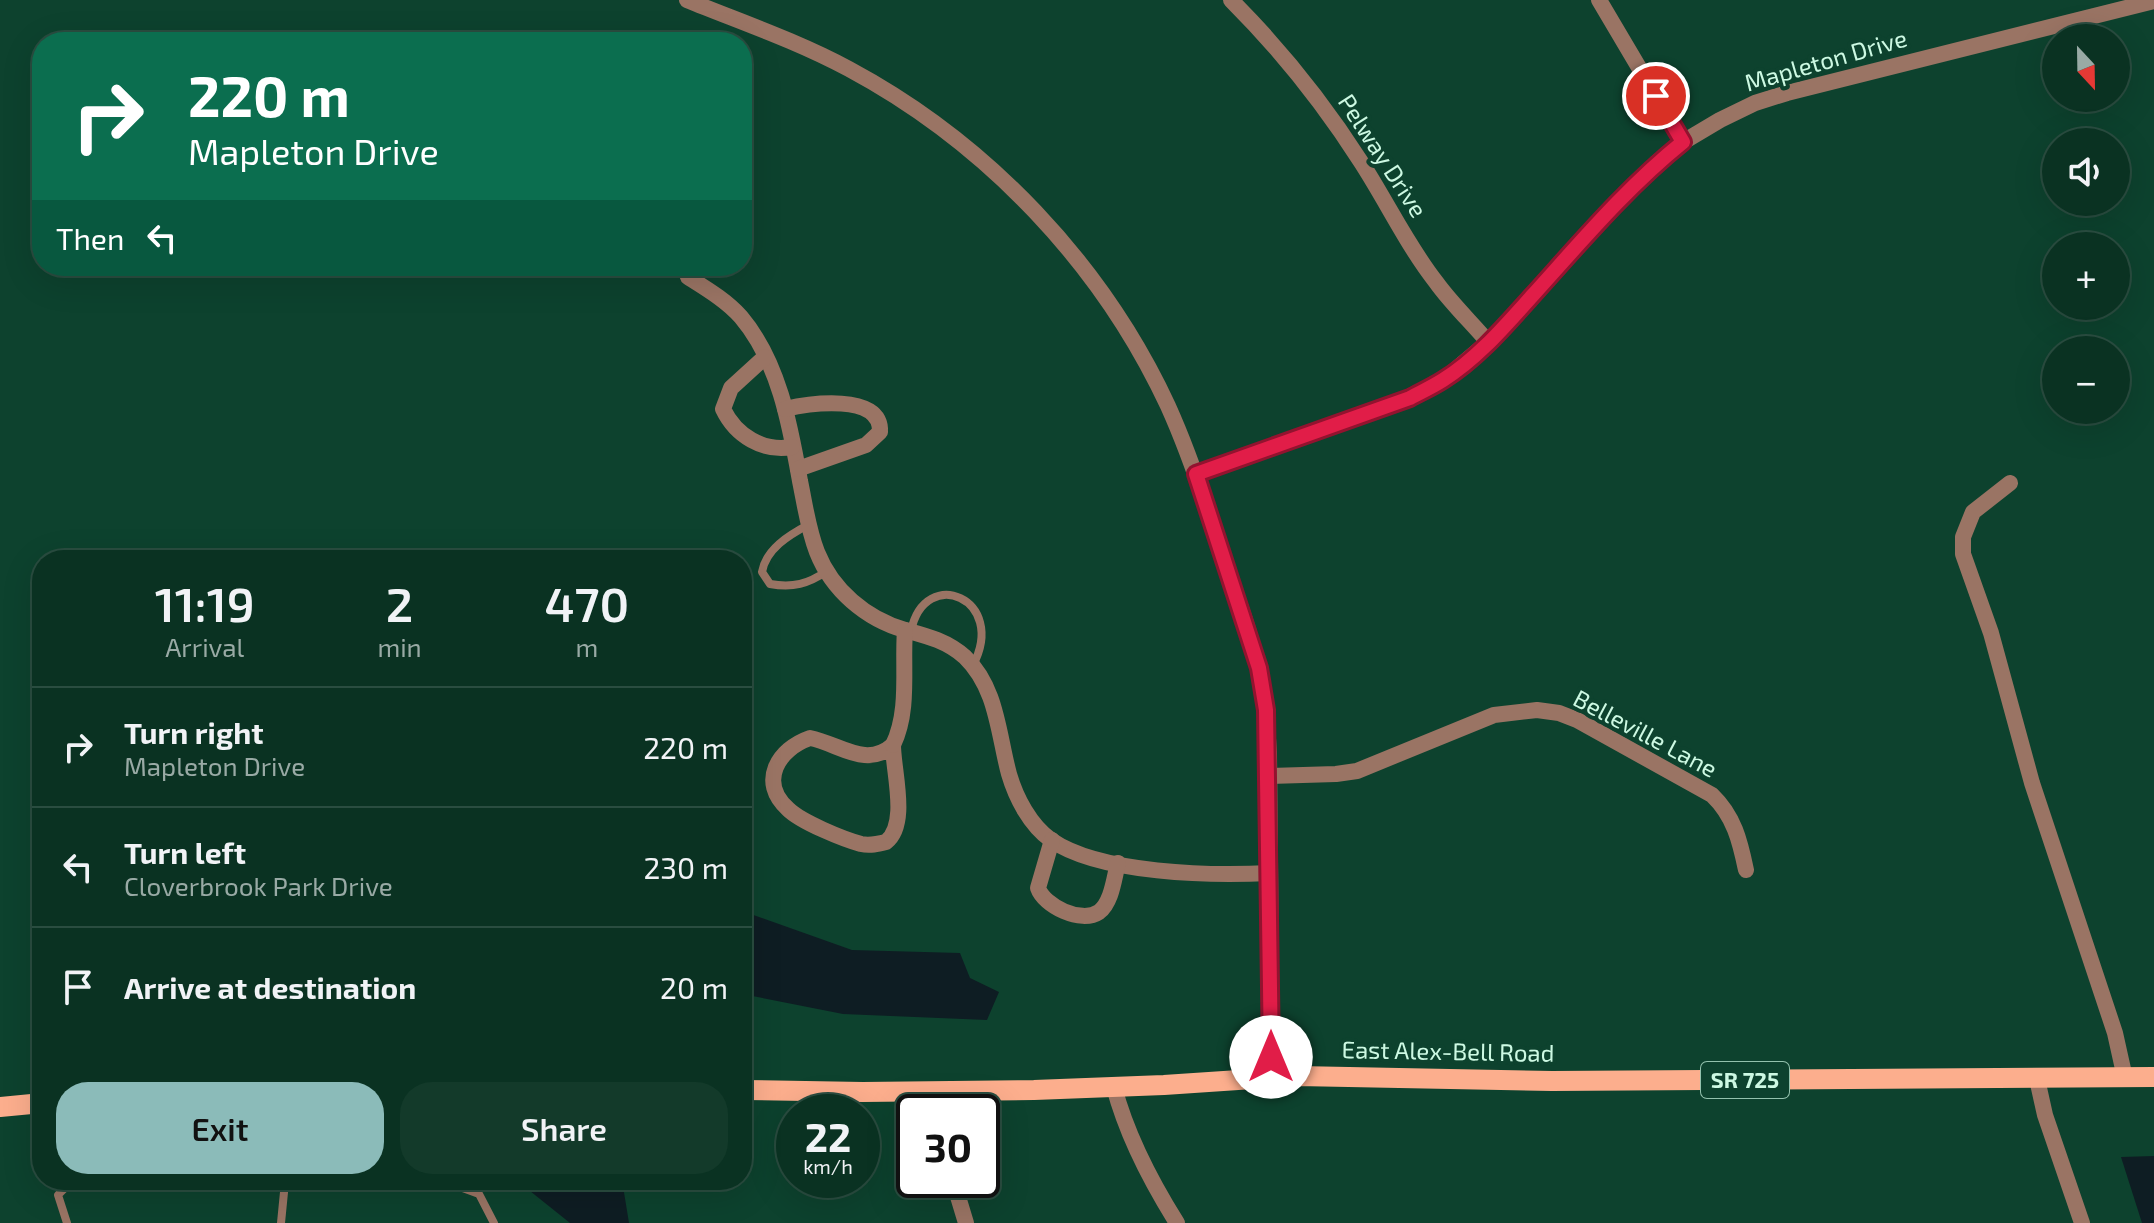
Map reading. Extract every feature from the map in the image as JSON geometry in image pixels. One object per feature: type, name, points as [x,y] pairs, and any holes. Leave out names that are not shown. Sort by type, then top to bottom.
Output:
[{"type":"main road","name":"East Alex-Bell Road","points":[[752,1090],[943,1091],[1114,1087],[1336,1076],[1552,1081],[2154,1077]]},
{"type":"main road","points":[[0,1107],[32,1104]]},
{"type":"street","points":[[687,0],[798,44],[849,69],[928,119],[998,175],[1081,264],[1144,360],[1196,474],[1259,668],[1266,710],[1269,776],[1272,1078]]},
{"type":"street","name":"Pelway Drive","points":[[1231,0],[1301,79],[1362,163],[1437,285],[1488,342]]},
{"type":"street","points":[[1599,0],[1683,142]]},
{"type":"street","name":"Mapleton Drive","points":[[1196,474],[1410,398],[1443,380],[1488,342],[1657,162],[1720,120],[1755,103],[1787,93],[2154,1]]},
{"type":"street","points":[[688,277],[740,315],[756,336],[779,386],[809,525],[827,571],[858,606],[874,617],[945,643],[973,665],[988,689],[1016,793],[1040,831],[1052,840],[1089,856],[1118,863],[1189,874],[1270,873]]},
{"type":"street","points":[[765,357],[731,388],[723,409],[728,420],[756,443],[769,447],[792,447]]},
{"type":"street","points":[[785,409],[829,402],[848,403],[878,419],[880,425],[880,432],[866,445],[798,469]]},
{"type":"street","points":[[2010,483],[1973,512],[1963,537],[1963,554],[1991,633],[2032,783],[2115,1033],[2125,1078]]},
{"type":"street","points":[[893,745],[898,806],[896,829],[886,842],[862,845],[794,814],[779,800],[775,789],[776,764],[798,742],[810,738],[825,741],[863,757],[884,753],[893,745],[900,731],[908,630]]},
{"type":"street","name":"Belleville Lane","points":[[1269,776],[1340,773],[1379,763],[1494,715],[1537,710],[1559,713],[1600,732],[1712,795],[1734,823],[1746,870]]},
{"type":"street","points":[[1052,840],[1038,888],[1040,896],[1050,905],[1077,914],[1098,913],[1112,890],[1118,863]]},
{"type":"street","points":[[2037,1079],[2045,1115],[2082,1223]]},
{"type":"street","points":[[1114,1087],[1121,1115],[1146,1170],[1177,1223]]},
{"type":"street","points":[[958,1198],[966,1223]]},
{"type":"lane","points":[[809,525],[778,544],[766,559],[762,572],[770,584],[784,586],[800,585],[827,571]]},
{"type":"lane","points":[[908,630],[926,601],[954,595],[965,600],[972,606],[983,638],[973,665]]},
{"type":"lane","points":[[63,1190],[58,1195],[67,1223]]},
{"type":"lane","points":[[281,1223],[284,1190]]},
{"type":"lane","points":[[468,1190],[479,1194],[494,1223]]},
{"type":"shaded area","points":[[752,915],[852,950],[960,953],[970,978],[999,992],[987,1020],[843,1014],[752,996]]},
{"type":"shaded area","points":[[2154,1156],[2154,1223],[2142,1223],[2121,1157]]},
{"type":"shaded area","points":[[529,1190],[624,1190],[629,1223],[570,1223]]},
{"type":"route","points":[[1271,1057],[1266,710],[1259,668],[1196,474],[1410,398],[1466,363],[1498,333],[1624,195],[1657,162],[1683,142],[1656,96]]}]
